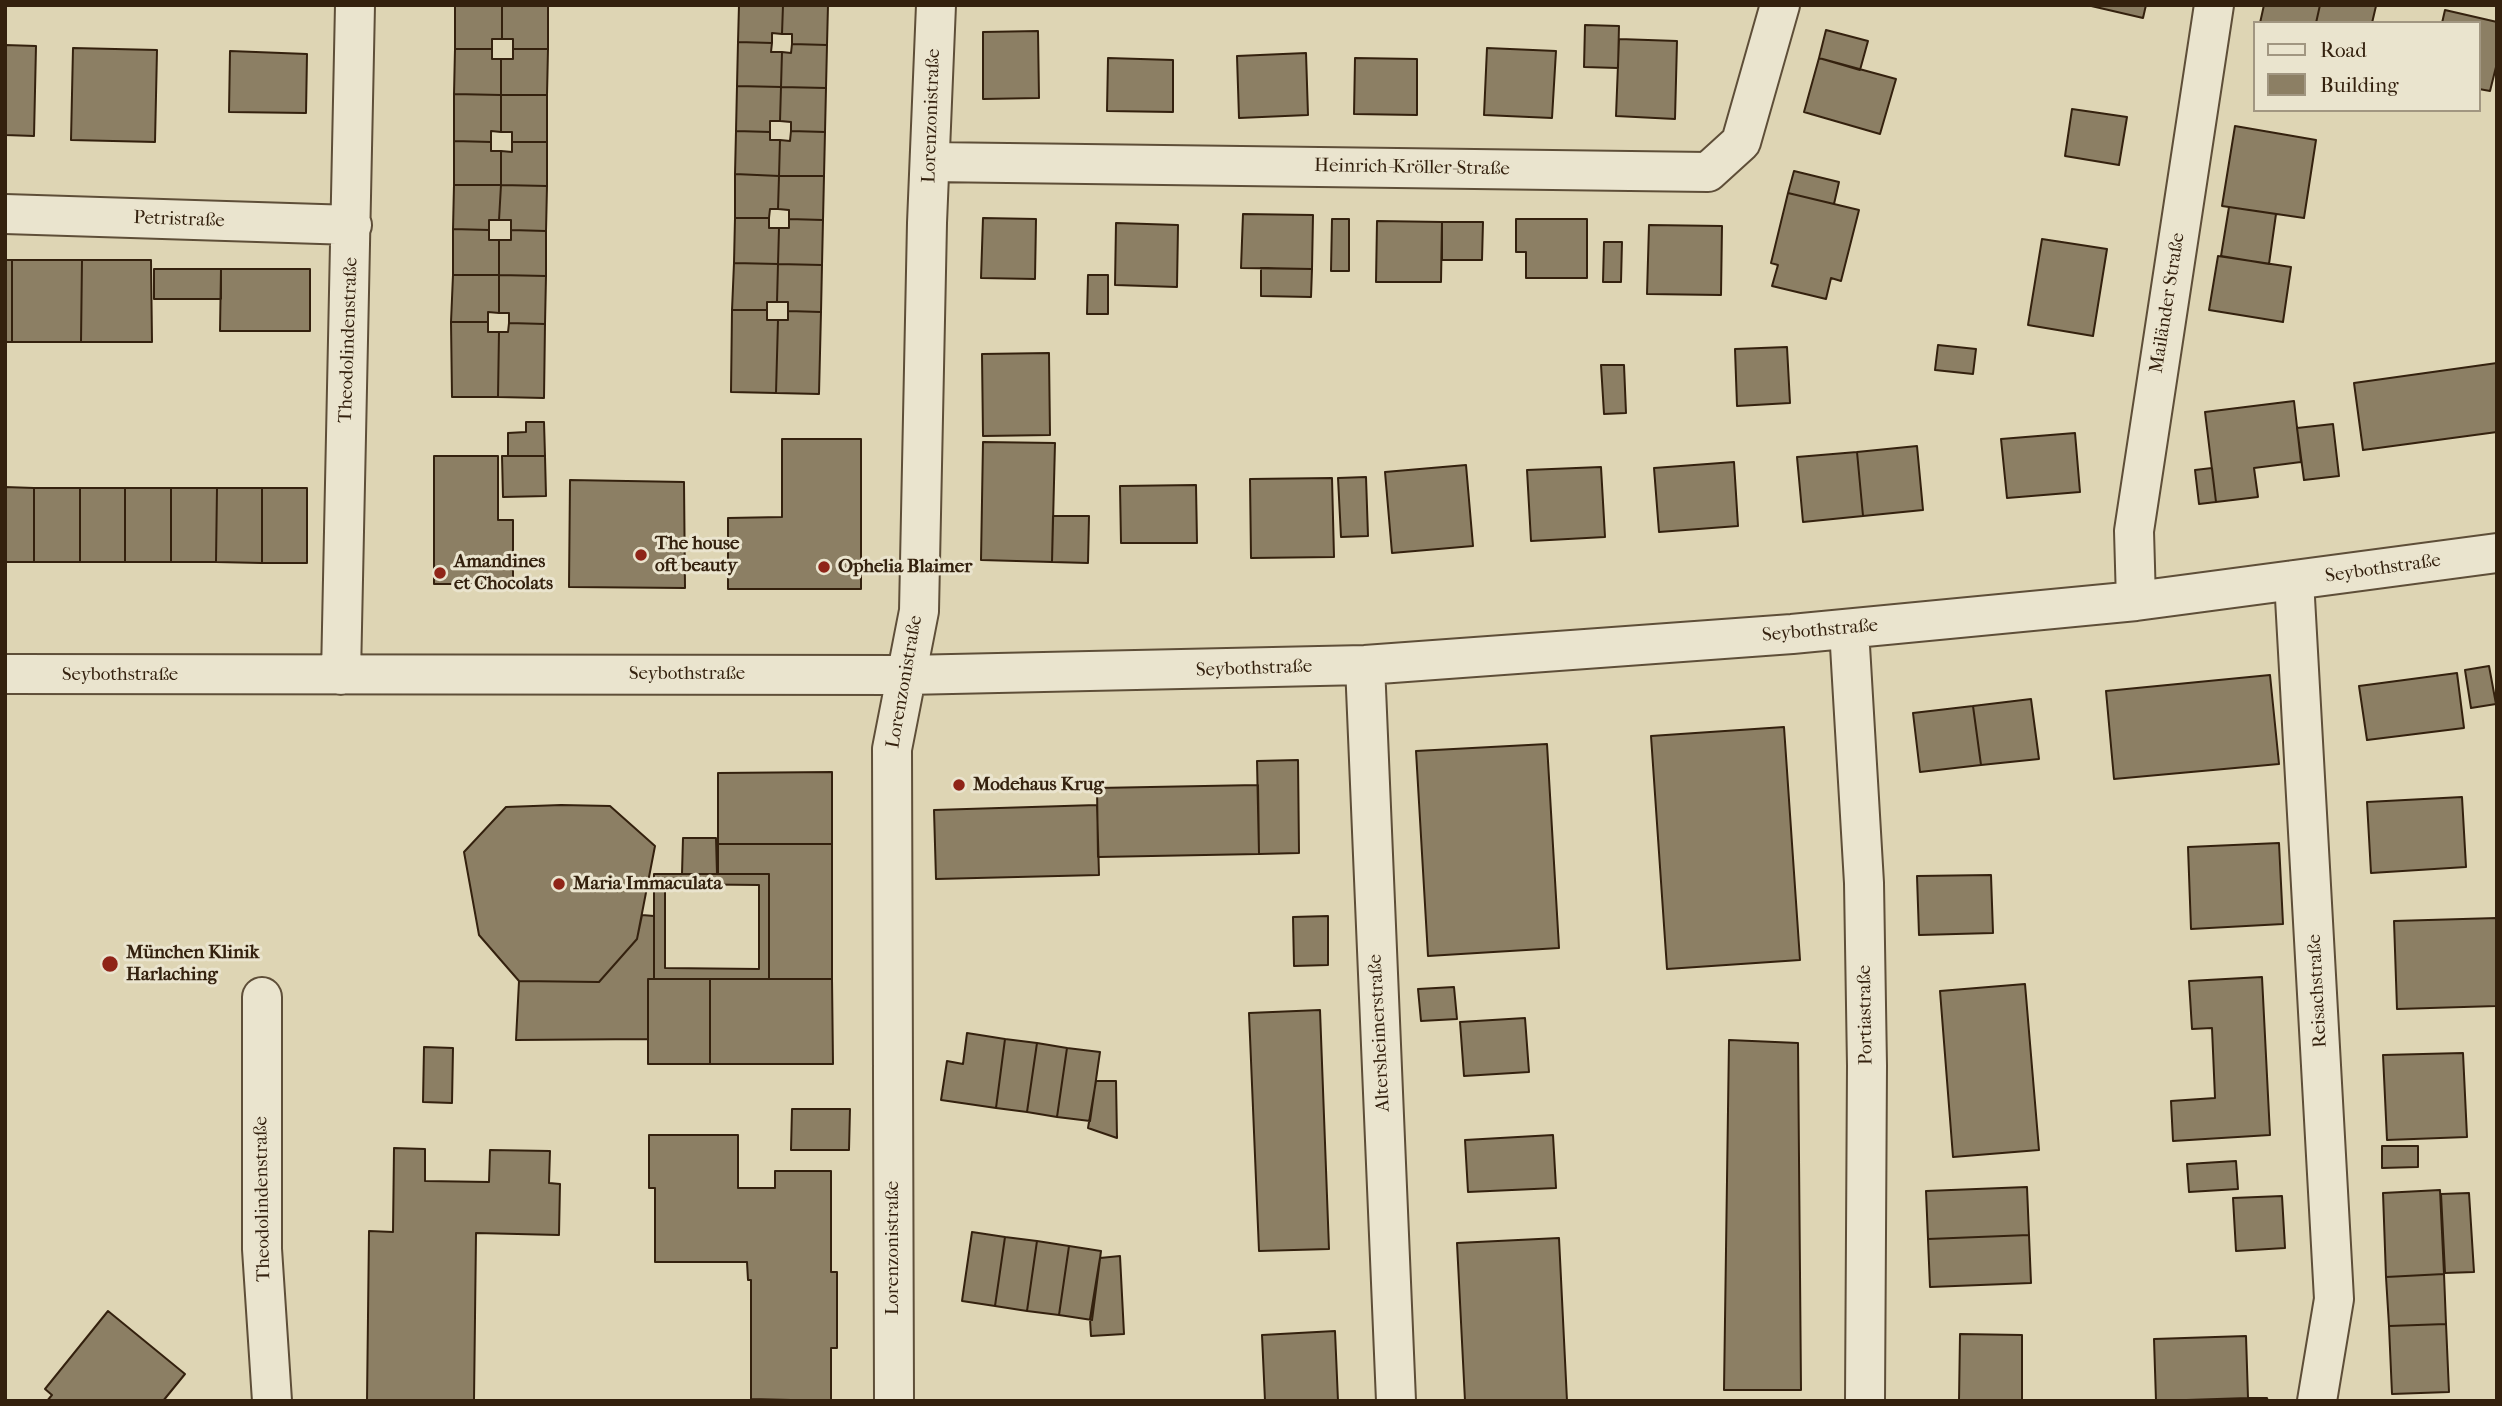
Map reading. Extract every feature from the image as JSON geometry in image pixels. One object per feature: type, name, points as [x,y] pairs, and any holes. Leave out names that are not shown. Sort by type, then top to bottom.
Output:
[{"type":"street","name":"Theodolindenstraße","points":[[341,675],[355,5]]},
{"type":"street","name":"Lorenzonistraße","points":[[894,1401],[892,749],[919,604],[936,5]]},
{"type":"street","name":"Heinrich-Kröller-Straße","points":[[930,162],[1709,172],[1741,142],[1780,5]]},
{"type":"street","name":"Mailänder Straße","points":[[2136,601],[2134,531],[2214,5]]},
{"type":"street","name":"Petristraße","points":[[5,214],[352,225]]},
{"type":"street","name":"Seybothstraße","points":[[5,674],[906,675],[1365,665],[1849,629],[2136,601],[2497,553]]},
{"type":"street","name":"Reisachstraße","points":[[2294,580],[2334,1299],[2317,1401]]},
{"type":"street","name":"Portiastraße","points":[[1849,629],[1864,883],[1867,1066],[1865,1401]]},
{"type":"street","name":"Altersheimerstraße","points":[[1365,665],[1396,1401]]},
{"type":"street","name":"Theodolindenstraße","points":[[262,997],[262,1248],[272,1401]]},
{"type":"building","points":[[455,5],[502,5],[502,39],[492,39],[492,49],[455,49]]},
{"type":"building","points":[[502,5],[548,5],[548,49],[513,49],[513,39],[502,39]]},
{"type":"building","points":[[739,5],[783,5],[782,34],[772,33],[772,43],[738,42]]},
{"type":"building","points":[[783,5],[828,5],[827,45],[792,44],[792,34],[782,34]]},
{"type":"building","points":[[2087,5],[2146,5],[2143,18]]},
{"type":"building","points":[[2264,5],[2320,5],[2316,21],[2260,21]]},
{"type":"building","points":[[2320,5],[2376,6],[2372,21],[2316,21]]},
{"type":"building","points":[[2445,10],[2497,22],[2497,63],[2490,91],[2481,89],[2481,21],[2442,21]]},
{"type":"building","points":[[1585,25],[1619,26],[1618,68],[1584,67]]},
{"type":"building","points":[[1826,30],[1868,41],[1860,70],[1819,58]]},
{"type":"building","points":[[1038,31],[1039,98],[983,99],[983,32]]},
{"type":"building","points":[[1619,39],[1677,41],[1675,119],[1616,116]]},
{"type":"building","points":[[738,42],[772,43],[771,52],[782,52],[781,87],[737,86]]},
{"type":"building","points":[[792,44],[827,45],[826,88],[781,87],[782,52],[791,53]]},
{"type":"building","points":[[5,45],[36,46],[34,136],[5,135]]},
{"type":"building","points":[[73,48],[157,50],[155,142],[71,140]]},
{"type":"building","points":[[1487,48],[1556,51],[1552,118],[1484,115]]},
{"type":"building","points":[[455,49],[492,49],[492,59],[501,59],[501,95],[454,94]]},
{"type":"building","points":[[513,49],[548,49],[547,95],[501,95],[501,59],[513,59]]},
{"type":"building","points":[[230,51],[307,54],[306,113],[229,112]]},
{"type":"building","points":[[1306,53],[1308,115],[1239,118],[1237,56]]},
{"type":"building","points":[[1108,58],[1173,60],[1173,112],[1107,111]]},
{"type":"building","points":[[1355,58],[1417,59],[1417,115],[1354,114]]},
{"type":"building","points":[[1819,58],[1896,79],[1880,134],[1804,112]]},
{"type":"building","points":[[737,86],[781,87],[780,121],[770,121],[770,132],[736,131]]},
{"type":"building","points":[[781,87],[826,88],[825,132],[791,131],[791,122],[780,121]]},
{"type":"building","points":[[454,94],[501,95],[501,132],[491,131],[491,142],[454,141]]},
{"type":"building","points":[[501,95],[547,95],[547,142],[512,142],[512,132],[501,132]]},
{"type":"building","points":[[2072,109],[2127,117],[2119,165],[2065,156]]},
{"type":"building","points":[[2235,126],[2316,140],[2304,218],[2222,206]]},
{"type":"building","points":[[736,131],[770,132],[770,140],[780,140],[779,176],[735,174]]},
{"type":"building","points":[[791,131],[825,132],[824,176],[779,176],[780,140],[790,141]]},
{"type":"building","points":[[454,141],[491,142],[491,151],[501,151],[501,185],[454,185]]},
{"type":"building","points":[[512,142],[547,142],[547,186],[501,185],[501,151],[512,152]]},
{"type":"building","points":[[1794,171],[1839,182],[1834,204],[1788,193]]},
{"type":"building","points":[[735,174],[779,176],[778,209],[770,209],[769,218],[735,218]]},
{"type":"building","points":[[779,176],[824,176],[823,220],[789,219],[789,210],[778,209]]},
{"type":"building","points":[[454,185],[501,185],[499,220],[489,220],[489,230],[453,229]]},
{"type":"building","points":[[501,185],[547,186],[546,231],[511,230],[511,220],[499,220]]},
{"type":"building","points":[[1788,193],[1859,210],[1841,281],[1831,278],[1826,299],[1772,286],[1778,265],[1771,263]]},
{"type":"building","points":[[2229,207],[2276,214],[2269,264],[2221,256]]},
{"type":"building","points":[[1243,214],[1313,215],[1312,269],[1241,268]]},
{"type":"building","points":[[735,218],[769,218],[769,228],[779,228],[778,264],[734,263]]},
{"type":"building","points":[[983,218],[1036,219],[1035,279],[981,278]]},
{"type":"building","points":[[789,219],[823,220],[822,265],[778,264],[779,228],[789,228]]},
{"type":"building","points":[[1332,219],[1349,219],[1349,271],[1331,271]]},
{"type":"building","points":[[1516,219],[1587,219],[1587,278],[1526,278],[1526,252],[1516,252]]},
{"type":"building","points":[[1377,221],[1442,222],[1441,282],[1376,282]]},
{"type":"building","points":[[1442,222],[1483,222],[1482,260],[1442,260]]},
{"type":"building","points":[[1116,223],[1178,225],[1177,287],[1115,285]]},
{"type":"building","points":[[1649,225],[1722,226],[1721,295],[1647,294]]},
{"type":"building","points":[[453,229],[489,230],[489,240],[499,240],[499,275],[453,275]]},
{"type":"building","points":[[511,230],[546,231],[546,276],[499,275],[499,240],[511,240]]},
{"type":"building","points":[[2042,239],[2107,249],[2093,336],[2028,325]]},
{"type":"building","points":[[1604,242],[1622,242],[1621,282],[1603,282]]},
{"type":"building","points":[[2218,256],[2291,267],[2283,322],[2209,310]]},
{"type":"building","points":[[5,260],[12,260],[12,342],[5,342]]},
{"type":"building","points":[[12,260],[82,260],[81,342],[12,342]]},
{"type":"building","points":[[82,260],[151,260],[152,342],[81,342]]},
{"type":"building","points":[[734,263],[778,264],[777,302],[767,302],[767,310],[732,310]]},
{"type":"building","points":[[778,264],[822,265],[821,312],[788,311],[788,302],[777,302]]},
{"type":"building","points":[[1261,268],[1312,269],[1311,297],[1261,296]]},
{"type":"building","points":[[154,269],[221,269],[221,299],[154,299]]},
{"type":"building","points":[[221,269],[310,269],[310,331],[220,331]]},
{"type":"building","points":[[453,275],[499,275],[499,313],[488,312],[488,322],[451,322]]},
{"type":"building","points":[[499,275],[546,276],[545,324],[509,323],[509,313],[499,313]]},
{"type":"building","points":[[1088,275],[1108,275],[1108,314],[1087,314]]},
{"type":"building","points":[[732,310],[767,310],[767,320],[778,320],[776,393],[731,392]]},
{"type":"building","points":[[788,311],[821,312],[819,394],[776,393],[778,320],[788,320]]},
{"type":"building","points":[[451,322],[488,322],[488,332],[499,332],[498,397],[452,397]]},
{"type":"building","points":[[509,323],[545,324],[544,398],[498,397],[499,332],[508,332]]},
{"type":"building","points":[[1938,345],[1976,349],[1973,374],[1935,370]]},
{"type":"building","points":[[1787,347],[1790,403],[1737,406],[1735,349]]},
{"type":"building","points":[[1049,353],[1050,435],[983,436],[982,354]]},
{"type":"building","points":[[2497,363],[2497,432],[2363,450],[2354,383]]},
{"type":"building","points":[[1601,365],[1624,365],[1626,413],[1604,414]]},
{"type":"building","points":[[2294,401],[2301,462],[2254,468],[2258,497],[2216,502],[2205,412]]},
{"type":"building","points":[[526,422],[544,422],[545,456],[508,456],[508,433],[526,432]]},
{"type":"building","points":[[2333,424],[2339,476],[2304,480],[2297,428]]},
{"type":"building","points":[[2075,433],[2080,492],[2007,498],[2001,439]]},
{"type":"building","points":[[782,439],[861,439],[861,589],[728,589],[728,518],[782,517]]},
{"type":"building","points":[[983,442],[1055,443],[1052,562],[981,560]]},
{"type":"building","points":[[1917,446],[1923,510],[1863,516],[1857,452]]},
{"type":"building","points":[[1857,452],[1863,516],[1803,522],[1797,457]]},
{"type":"building","points":[[434,456],[498,456],[498,520],[513,520],[513,584],[434,584]]},
{"type":"building","points":[[502,456],[545,456],[546,496],[503,497]]},
{"type":"building","points":[[1734,462],[1738,526],[1659,532],[1654,468]]},
{"type":"building","points":[[1466,465],[1473,546],[1392,553],[1385,472]]},
{"type":"building","points":[[1601,467],[1605,537],[1531,541],[1527,470]]},
{"type":"building","points":[[2212,468],[2216,502],[2199,504],[2195,470]]},
{"type":"building","points":[[1366,477],[1368,536],[1341,537],[1338,478]]},
{"type":"building","points":[[1332,478],[1334,557],[1251,558],[1250,479]]},
{"type":"building","points":[[570,480],[684,482],[685,588],[569,587]]},
{"type":"building","points":[[1196,485],[1197,543],[1121,543],[1120,486]]},
{"type":"building","points":[[5,487],[34,488],[34,562],[5,562]]},
{"type":"building","points":[[34,488],[80,488],[80,562],[34,562]]},
{"type":"building","points":[[80,488],[125,488],[125,562],[80,562]]},
{"type":"building","points":[[125,488],[171,488],[171,562],[125,562]]},
{"type":"building","points":[[171,488],[217,488],[216,562],[171,562]]},
{"type":"building","points":[[217,488],[262,488],[262,563],[216,562]]},
{"type":"building","points":[[262,488],[307,488],[307,563],[262,563]]},
{"type":"building","points":[[1053,516],[1089,516],[1088,563],[1052,562]]},
{"type":"building","points":[[2489,666],[2496,704],[2471,708],[2465,670]]},
{"type":"building","points":[[2457,673],[2464,728],[2367,740],[2359,686]]},
{"type":"building","points":[[2270,675],[2279,764],[2114,779],[2106,691]]},
{"type":"building","points":[[2031,699],[2039,759],[1981,765],[1973,706]]},
{"type":"building","points":[[1973,706],[1981,765],[1920,772],[1913,713]]},
{"type":"building","points":[[1784,727],[1800,960],[1667,969],[1651,736]]},
{"type":"building","points":[[1547,744],[1559,948],[1428,956],[1416,751]]},
{"type":"building","points":[[1298,760],[1299,853],[1259,854],[1257,761]]},
{"type":"building","points":[[832,772],[832,844],[718,844],[718,773]]},
{"type":"building","points":[[1258,785],[1259,854],[1098,857],[1097,788]]},
{"type":"building","points":[[2462,797],[2466,867],[2371,873],[2367,802]]},
{"type":"building","points":[[1097,805],[1099,875],[936,879],[934,810]]},
{"type":"building","name":"Maria Immaculata","points":[[610,806],[655,846],[637,939],[599,982],[519,981],[479,935],[464,852],[506,807]]},
{"type":"building","points":[[683,838],[716,838],[717,874],[682,874]]},
{"type":"building","points":[[2279,843],[2283,924],[2191,929],[2188,847]]},
{"type":"building","points":[[718,844],[832,844],[832,979],[769,979],[769,874],[718,874]]},
{"type":"building","points":[[654,874],[769,874],[769,979],[654,979]],"holes":[[[665,884],[759,885],[759,969],[665,968]]]},
{"type":"building","points":[[1991,875],[1993,933],[1919,935],[1917,876]]},
{"type":"building","points":[[642,915],[654,916],[654,979],[648,979],[648,1039],[516,1040],[519,981],[599,982],[637,939]]},
{"type":"building","points":[[1328,916],[1328,965],[1294,966],[1293,917]]},
{"type":"building","points":[[2497,918],[2497,1006],[2397,1009],[2394,921]]},
{"type":"building","points":[[2262,977],[2270,1135],[2173,1141],[2171,1101],[2215,1098],[2212,1028],[2192,1029],[2189,981]]},
{"type":"building","points":[[648,979],[710,979],[710,1064],[648,1064]]},
{"type":"building","points":[[710,979],[832,979],[833,1064],[710,1064]]},
{"type":"building","points":[[2025,984],[2039,1150],[1953,1157],[1940,991]]},
{"type":"building","points":[[1454,987],[1457,1019],[1421,1021],[1418,989]]},
{"type":"building","points":[[1320,1010],[1329,1249],[1259,1251],[1249,1013]]},
{"type":"building","points":[[1525,1018],[1529,1072],[1464,1076],[1460,1022]]},
{"type":"building","points":[[967,1033],[1005,1039],[996,1108],[941,1100],[947,1061],[963,1064]]},
{"type":"building","points":[[1005,1039],[1037,1043],[1027,1112],[996,1108]]},
{"type":"building","points":[[1729,1040],[1798,1043],[1801,1390],[1724,1390]]},
{"type":"building","points":[[1037,1043],[1067,1048],[1057,1117],[1027,1112]]},
{"type":"building","points":[[424,1047],[453,1048],[452,1103],[423,1102]]},
{"type":"building","points":[[1067,1048],[1100,1052],[1090,1121],[1057,1117]]},
{"type":"building","points":[[2463,1053],[2467,1137],[2387,1140],[2383,1055]]},
{"type":"building","points":[[1096,1081],[1116,1081],[1117,1138],[1088,1128]]},
{"type":"building","points":[[792,1109],[850,1109],[849,1150],[791,1150]]},
{"type":"building","points":[[649,1135],[738,1135],[738,1188],[775,1188],[775,1171],[831,1171],[831,1272],[837,1272],[837,1348],[831,1348],[831,1401],[751,1399],[751,1280],[748,1280],[747,1262],[655,1262],[655,1188],[649,1188]]},
{"type":"building","points":[[1553,1135],[1556,1188],[1468,1192],[1465,1140]]},
{"type":"building","points":[[2382,1146],[2418,1146],[2418,1167],[2382,1168]]},
{"type":"building","points":[[394,1148],[425,1149],[425,1181],[489,1182],[490,1150],[550,1151],[549,1183],[560,1184],[559,1235],[476,1233],[474,1401],[367,1401],[369,1231],[393,1232]]},
{"type":"building","points":[[2236,1161],[2238,1189],[2189,1192],[2187,1164]]},
{"type":"building","points":[[2027,1187],[2029,1235],[1928,1239],[1926,1191]]},
{"type":"building","points":[[2440,1190],[2444,1274],[2386,1277],[2383,1193]]},
{"type":"building","points":[[2469,1193],[2474,1272],[2445,1273],[2441,1194]]},
{"type":"building","points":[[2282,1196],[2285,1248],[2236,1251],[2233,1198]]},
{"type":"building","points":[[972,1232],[1005,1237],[995,1306],[962,1301]]},
{"type":"building","points":[[2029,1235],[2031,1283],[1930,1287],[1928,1239]]},
{"type":"building","points":[[1005,1237],[1037,1241],[1027,1311],[995,1306]]},
{"type":"building","points":[[1559,1238],[1567,1401],[1465,1401],[1457,1243]]},
{"type":"building","points":[[1037,1241],[1069,1246],[1059,1315],[1027,1311]]},
{"type":"building","points":[[1069,1246],[1101,1251],[1092,1320],[1059,1315]]},
{"type":"building","points":[[1120,1256],[1124,1334],[1091,1336],[1090,1319],[1100,1258]]},
{"type":"building","points":[[2444,1274],[2446,1324],[2389,1326],[2386,1277]]},
{"type":"building","points":[[108,1311],[185,1374],[163,1401],[47,1401],[52,1395],[45,1389]]},
{"type":"building","points":[[2446,1324],[2449,1392],[2392,1394],[2389,1326]]},
{"type":"building","points":[[1335,1331],[1338,1401],[1265,1401],[1262,1335]]},
{"type":"building","points":[[1960,1334],[2022,1335],[2022,1401],[1959,1401]]},
{"type":"building","points":[[2246,1336],[2248,1398],[2156,1401],[2154,1339]]},
{"type":"building","points":[[2267,1398],[2268,1401],[2179,1401]]},
{"type":"place","name":"The house oft beauty","points":[[641,555]]},
{"type":"place","name":"Ophelia Blaimer","points":[[824,567]]},
{"type":"place","name":"Amandines et Chocolats","points":[[440,573]]},
{"type":"place","name":"Modehaus Krug","points":[[959,785]]},
{"type":"place","name":"Maria Immaculata","points":[[559,884]]},
{"type":"place","name":"München Klinik Harlaching","points":[[110,964]]}]
